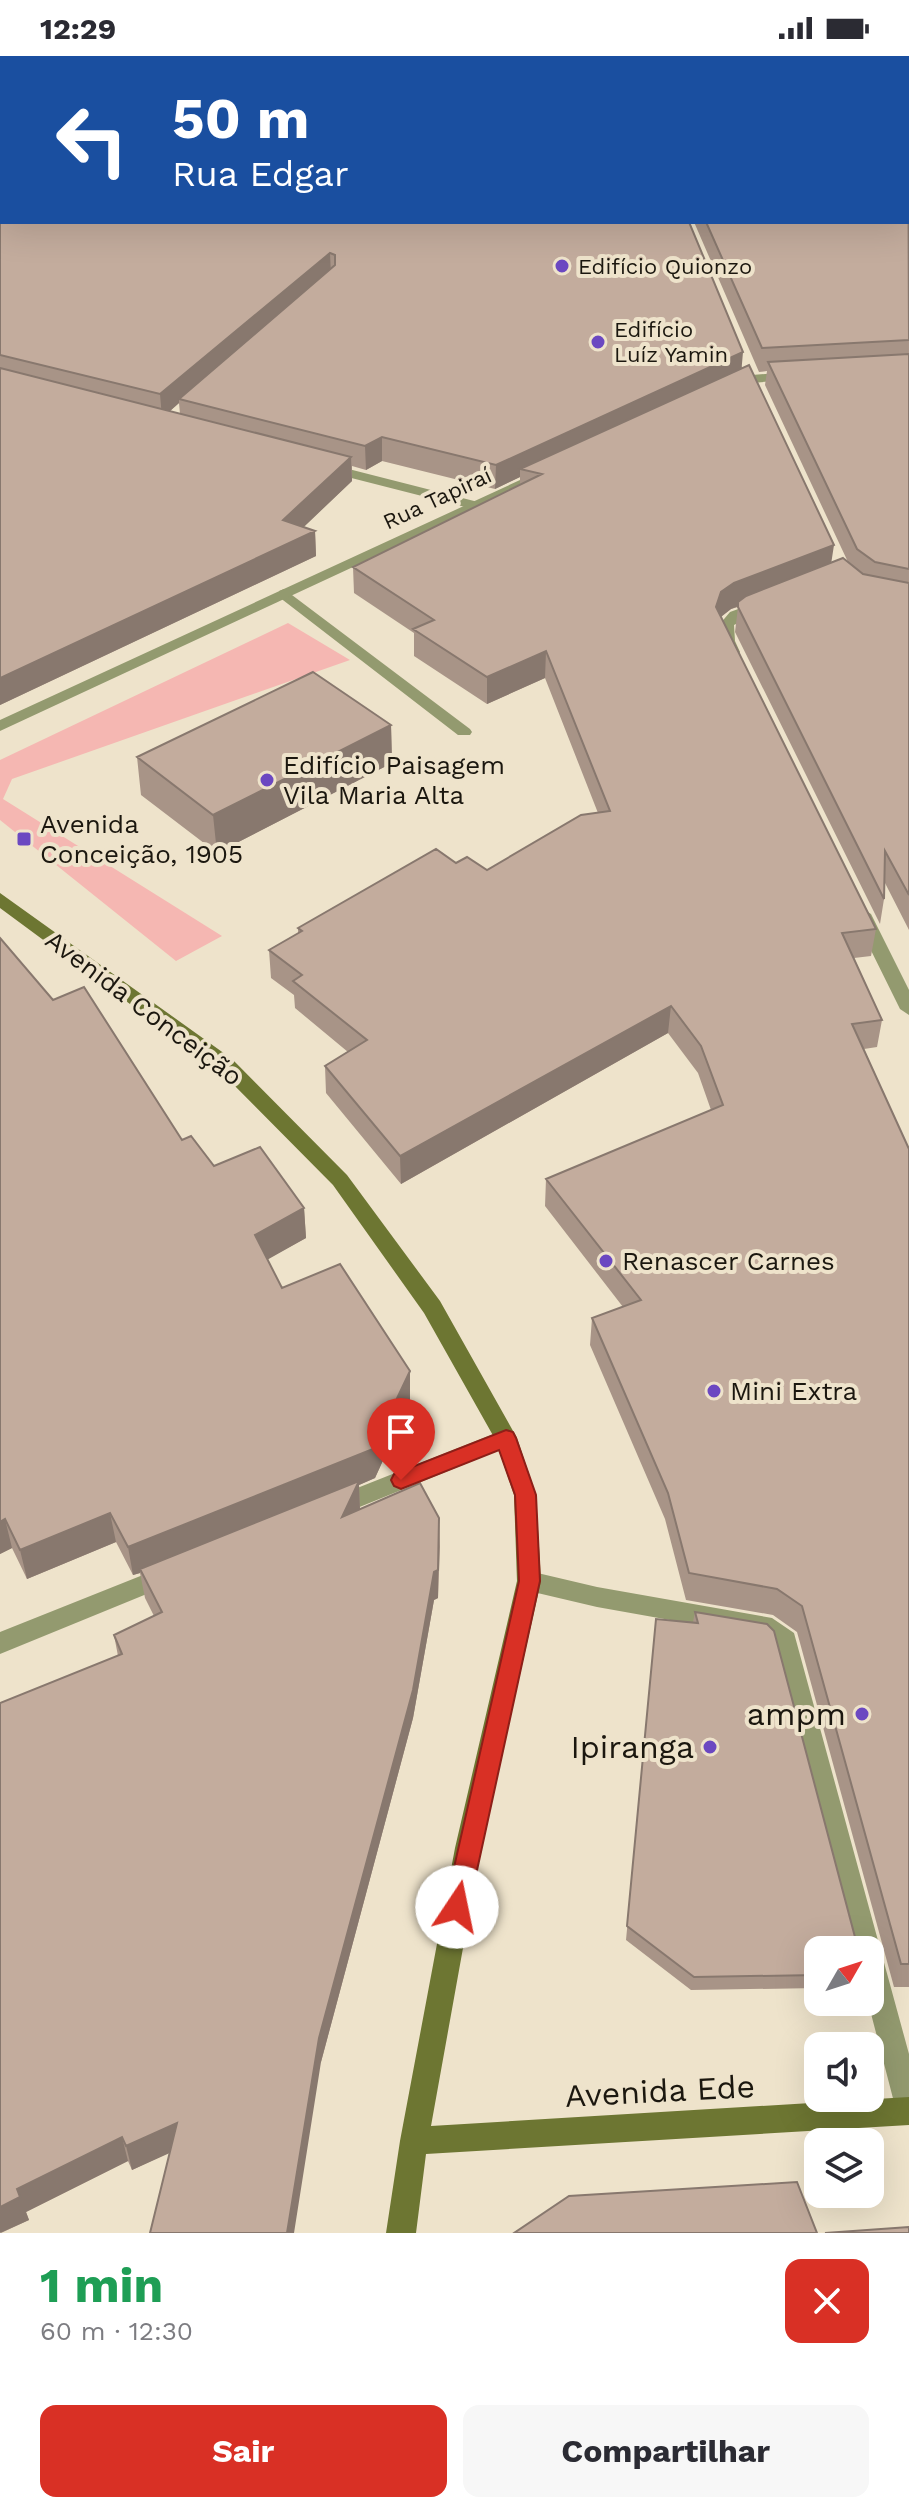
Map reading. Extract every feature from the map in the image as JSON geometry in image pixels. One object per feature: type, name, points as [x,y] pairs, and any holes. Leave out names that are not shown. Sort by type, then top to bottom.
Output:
[{"type":"main road","name":"Avenida Conceição","points":[[0,899],[225,1064],[340,1180],[432,1307],[506,1438],[525,1495],[529,1581],[468,1848],[414,2141],[401,2233]]},
{"type":"main road","name":"Avenida Ede","points":[[414,2141],[909,2108]]},
{"type":"street","points":[[745,362],[746,381],[758,393]]},
{"type":"street","points":[[746,381],[808,376]]},
{"type":"street","points":[[304,461],[473,505]]},
{"type":"street","name":"Rua Tapiraí","points":[[0,726],[557,467]]},
{"type":"street","points":[[284,594],[464,732]]},
{"type":"street","points":[[742,672],[724,632],[726,623],[737,615],[785,597]]},
{"type":"street","points":[[853,896],[909,1009]]},
{"type":"street","points":[[315,1515],[506,1438]]},
{"type":"street","points":[[0,1643],[186,1568]]},
{"type":"street","points":[[529,1581],[780,1632],[785,1640],[863,1936]]},
{"type":"street","points":[[884,2013],[909,2108]]},
{"type":"shaded area","points":[[288,623],[350,660],[12,779],[3,799],[222,936],[176,961],[0,820],[0,760]]},
{"type":"building","points":[[0,224],[690,224],[743,352],[496,465],[382,437],[365,446],[179,399],[335,265],[335,255],[330,253],[160,394],[0,355]]},
{"type":"building","points":[[707,224],[909,224],[909,340],[762,348]]},
{"type":"building","points":[[909,354],[909,569],[875,562],[857,549],[768,362]]},
{"type":"building","points":[[749,365],[834,545],[734,583],[721,592],[716,607],[876,929],[842,933],[882,1020],[852,1024],[909,1149],[909,1964],[901,1964],[802,1606],[777,1589],[689,1573],[668,1493],[592,1318],[641,1300],[546,1179],[723,1105],[701,1046],[671,1006],[400,1156],[325,1066],[367,1040],[293,981],[302,975],[269,950],[302,931],[298,928],[436,849],[456,863],[467,857],[487,870],[581,815],[610,811],[546,651],[487,677],[413,629],[434,620],[353,567],[542,474],[520,469]]},
{"type":"building","points":[[0,368],[351,457],[283,520],[315,531],[0,678]]},
{"type":"building","points":[[843,558],[863,574],[909,583],[909,895],[885,851],[884,899],[738,607],[738,602],[746,596]]},
{"type":"building","points":[[313,672],[391,725],[213,815],[137,757]]},
{"type":"building","points":[[0,938],[53,1000],[84,987],[182,1140],[191,1136],[214,1166],[260,1147],[304,1208],[255,1235],[282,1288],[340,1264],[410,1371],[373,1449],[128,1547],[110,1513],[20,1550],[5,1519],[0,1522]]},
{"type":"building","points":[[359,1481],[342,1517],[420,1483],[439,1518],[438,1570],[434,1572],[413,1690],[319,2038],[287,2233],[150,2233],[177,2123],[126,2146],[122,2137],[17,2189],[20,2197],[0,2207],[0,1703],[122,1654],[114,1635],[162,1612],[140,1569]]},
{"type":"building","name":"Ipiranga","points":[[695,1612],[767,1624],[774,1631],[855,1936],[804,1936],[804,1975],[694,1977],[627,1926],[656,1619],[698,1623]]},
{"type":"building","points":[[797,2182],[804,2208],[807,2208],[817,2233],[514,2233],[569,2196]]},
{"type":"building","points":[[909,2227],[909,2233],[825,2233]]},
{"type":"place","name":"Edifício Quionzo","points":[[562,266]]},
{"type":"place","name":"Edifício Luíz Yamin","points":[[598,342]]},
{"type":"place","name":"Edifício Paisagem Vila Maria Alta","points":[[267,780]]},
{"type":"place","name":"Avenida Conceição, 1905","points":[[24,839]]},
{"type":"place","name":"Renascer Carnes","points":[[606,1261]]},
{"type":"place","name":"Mini Extra","points":[[714,1391]]},
{"type":"place","name":"ampm","points":[[862,1714]]},
{"type":"place","name":"Ipiranga","points":[[710,1747]]},
{"type":"route","points":[[401,1480],[506,1438],[525,1495],[529,1523],[529,1581],[457,1907]]}]
